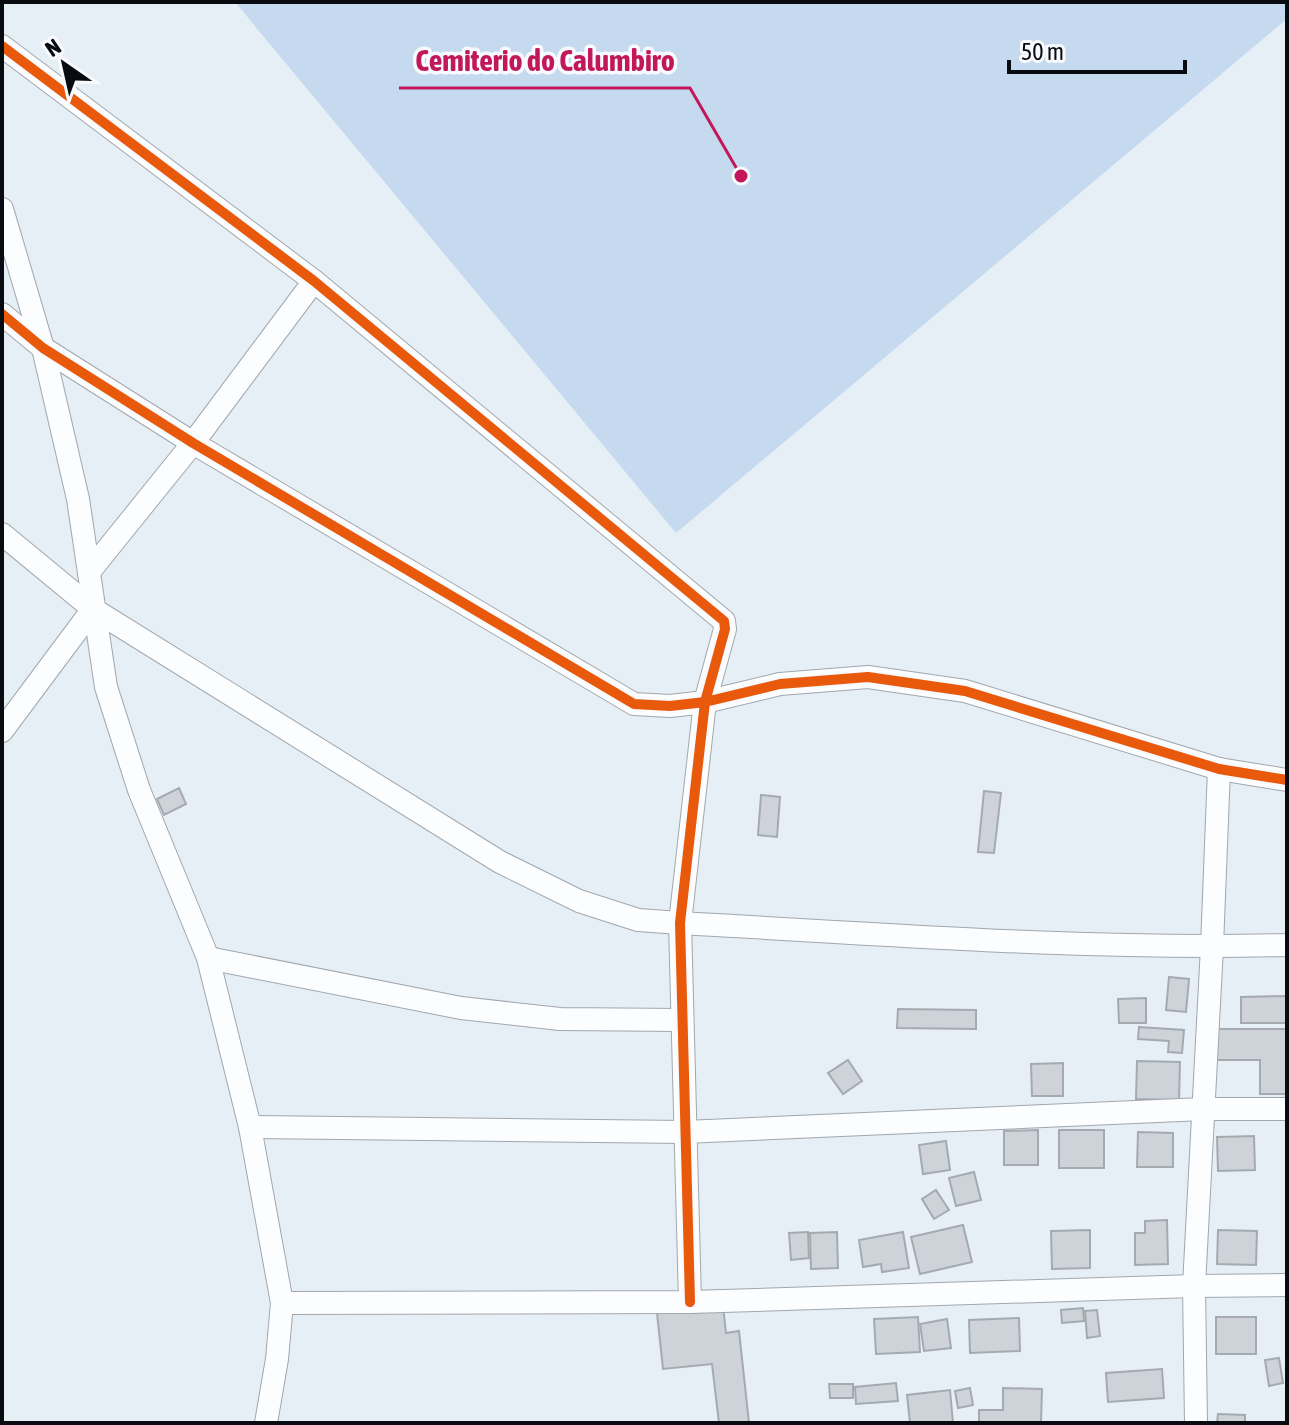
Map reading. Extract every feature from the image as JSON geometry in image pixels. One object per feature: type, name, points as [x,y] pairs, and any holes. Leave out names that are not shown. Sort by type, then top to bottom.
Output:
[{"type":"street","points":[[2,46],[314,281],[724,621],[725,629],[705,702],[680,923],[690,1302]]},
{"type":"street","points":[[2,209],[43,348],[78,499],[106,687],[139,790],[208,958],[250,1127],[282,1303],[277,1359],[266,1423]]},
{"type":"street","points":[[89,572],[193,443],[314,281]]},
{"type":"street","points":[[2,314],[43,348],[193,443],[634,704],[670,706],[705,702],[780,684],[868,677],[965,691],[1219,769],[1287,780]]},
{"type":"street","points":[[2,534],[93,609],[500,862],[579,901],[638,920],[1075,945],[1287,945]]},
{"type":"street","points":[[2,731],[93,609]]},
{"type":"street","points":[[1196,1423],[1194,1286],[1219,769]]},
{"type":"street","points":[[208,958],[461,1008],[560,1019],[682,1020]]},
{"type":"street","points":[[250,1127],[685,1132],[1203,1109],[1287,1109]]},
{"type":"street","points":[[282,1303],[690,1302],[1287,1285]]},
{"type":"shaded area","points":[[235,2],[1287,2],[1287,19],[676,533]]},
{"type":"building","points":[[179,788],[186,804],[164,815],[157,799]]},
{"type":"building","points":[[984,791],[1001,793],[994,853],[978,852]]},
{"type":"building","points":[[761,795],[780,797],[777,837],[758,835]]},
{"type":"building","points":[[1169,977],[1189,979],[1186,1012],[1166,1010]]},
{"type":"building","points":[[1287,996],[1287,1023],[1241,1023],[1241,997]]},
{"type":"building","points":[[1146,998],[1146,1023],[1119,1023],[1118,999]]},
{"type":"building","points":[[898,1009],[976,1010],[976,1029],[897,1028]]},
{"type":"building","points":[[1139,1027],[1184,1030],[1182,1053],[1168,1052],[1169,1041],[1138,1039]]},
{"type":"building","points":[[1217,1029],[1287,1029],[1287,1094],[1260,1094],[1260,1060],[1217,1060]]},
{"type":"building","points":[[848,1060],[862,1081],[843,1094],[828,1073]]},
{"type":"building","points":[[1137,1061],[1180,1062],[1179,1100],[1136,1099]]},
{"type":"building","points":[[1063,1063],[1063,1096],[1032,1096],[1031,1064]]},
{"type":"building","points":[[1038,1130],[1038,1165],[1004,1165],[1004,1131]]},
{"type":"building","points":[[1059,1130],[1104,1130],[1104,1168],[1059,1168]]},
{"type":"building","points":[[1138,1132],[1173,1133],[1173,1167],[1137,1167]]},
{"type":"building","points":[[1254,1136],[1255,1170],[1218,1171],[1217,1137]]},
{"type":"building","points":[[946,1141],[950,1170],[923,1174],[919,1145]]},
{"type":"building","points":[[974,1172],[981,1200],[956,1206],[949,1178]]},
{"type":"building","points":[[936,1190],[949,1210],[934,1219],[922,1199]]},
{"type":"building","points":[[1167,1220],[1168,1264],[1135,1265],[1135,1233],[1145,1233],[1145,1221]]},
{"type":"building","points":[[963,1225],[972,1262],[920,1274],[911,1237]]},
{"type":"building","points":[[1090,1230],[1090,1268],[1052,1269],[1051,1231]]},
{"type":"building","points":[[1218,1230],[1257,1231],[1256,1265],[1217,1264]]},
{"type":"building","points":[[808,1232],[809,1258],[791,1260],[789,1233]]},
{"type":"building","points":[[837,1232],[838,1268],[811,1269],[810,1233]]},
{"type":"building","points":[[903,1232],[909,1268],[882,1272],[881,1264],[863,1267],[859,1240]]},
{"type":"building","points":[[723,1306],[726,1333],[739,1331],[749,1423],[719,1423],[712,1364],[663,1369],[657,1313]]},
{"type":"building","points":[[1083,1308],[1084,1321],[1062,1323],[1061,1310]]},
{"type":"building","points":[[1097,1310],[1100,1336],[1087,1338],[1085,1311]]},
{"type":"building","points":[[918,1317],[920,1352],[876,1354],[874,1319]]},
{"type":"building","points":[[1216,1317],[1256,1317],[1256,1354],[1216,1354]]},
{"type":"building","points":[[1019,1318],[1020,1351],[970,1353],[969,1320]]},
{"type":"building","points":[[947,1319],[951,1348],[924,1351],[920,1324]]},
{"type":"building","points":[[1279,1358],[1283,1383],[1269,1386],[1265,1360]]},
{"type":"building","points":[[1162,1369],[1164,1398],[1108,1402],[1106,1373]]},
{"type":"building","points":[[896,1383],[898,1401],[856,1404],[855,1387]]},
{"type":"building","points":[[829,1384],[853,1384],[853,1398],[830,1398]]},
{"type":"building","points":[[970,1388],[973,1405],[958,1408],[955,1391]]},
{"type":"building","points":[[1003,1388],[1042,1389],[1041,1423],[979,1423],[979,1410],[1003,1410]]},
{"type":"building","points":[[950,1390],[953,1423],[910,1423],[907,1395]]},
{"type":"building","points":[[1218,1414],[1245,1415],[1245,1423],[1217,1423]]},
{"type":"cycle path","points":[[2,46],[314,281],[724,621],[725,629],[705,702],[680,923],[690,1302]]},
{"type":"cycle path","points":[[2,314],[43,348],[193,443],[634,704],[670,706],[705,702],[780,684],[868,677],[965,691],[1219,769],[1287,780]]},
{"type":"place","name":"Cemiterio do Calumbiro","points":[[741,176]]}]
